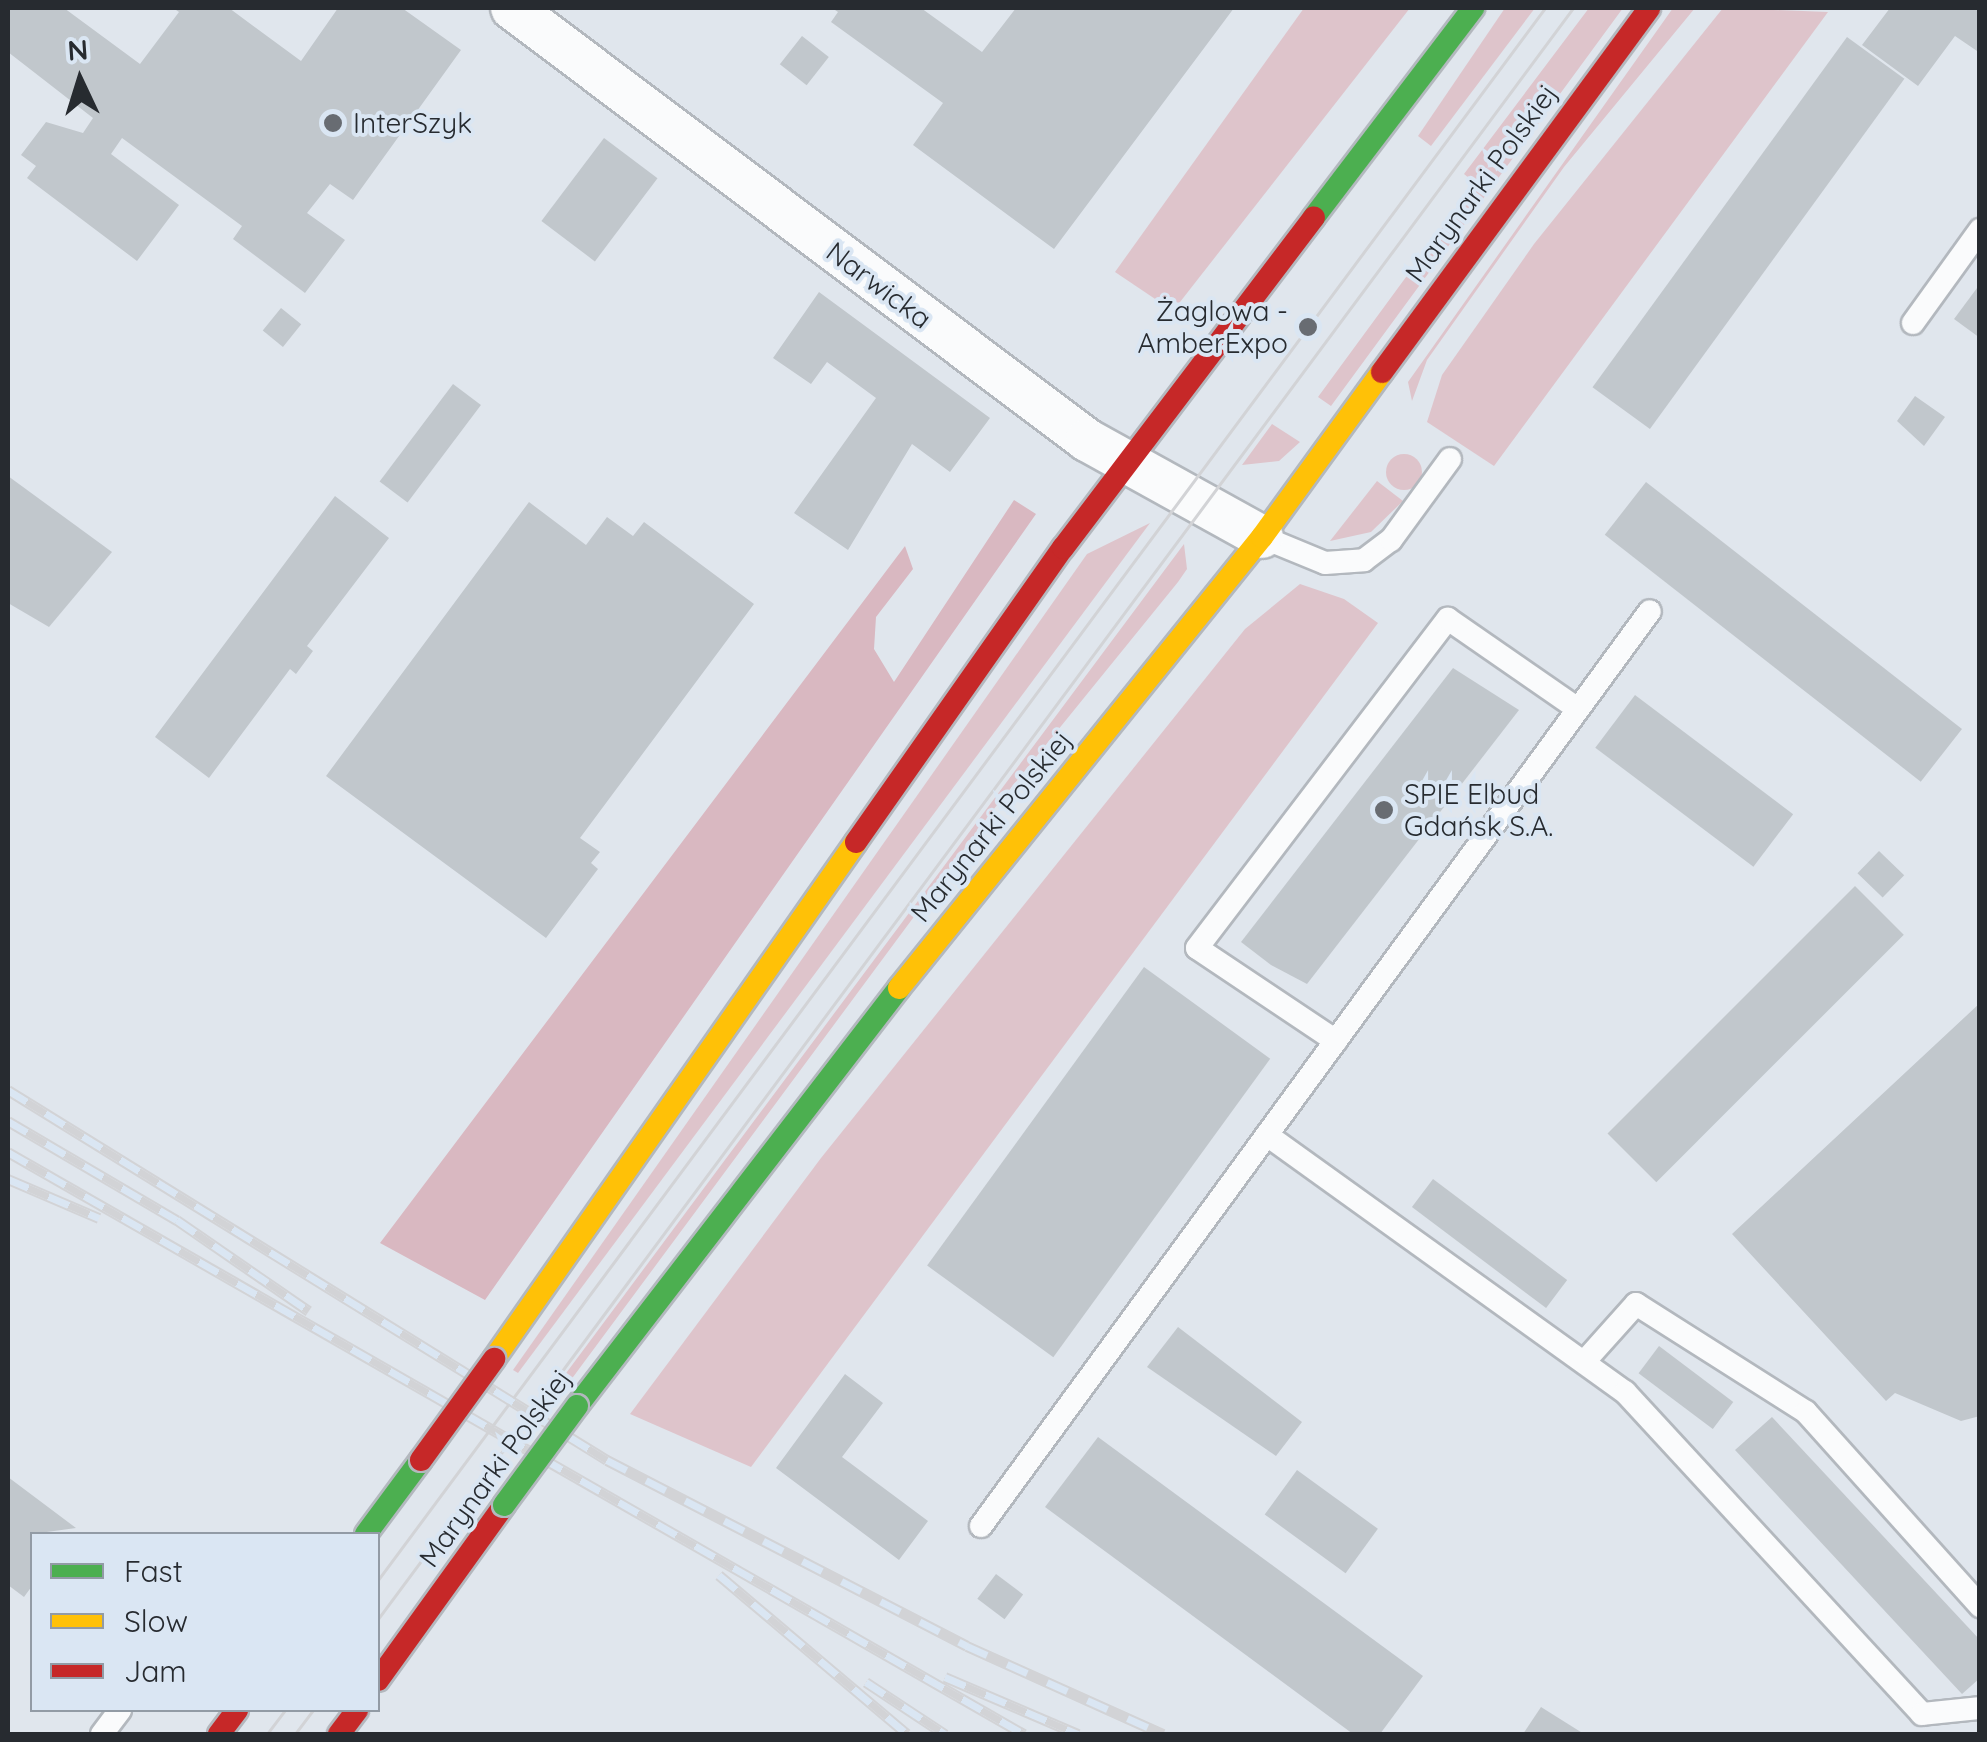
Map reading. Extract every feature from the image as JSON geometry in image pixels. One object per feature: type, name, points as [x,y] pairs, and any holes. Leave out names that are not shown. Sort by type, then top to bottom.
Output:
[{"type":"main road","points":[[367,1532],[1125,464],[1473,8]]},
{"type":"main road","name":"Marynarki Polskiej","points":[[380,1677],[577,1406],[798,1115],[1262,537],[1649,8]]},
{"type":"main road","points":[[219,1734],[236,1712]]},
{"type":"main road","points":[[339,1734],[356,1712]]},
{"type":"street","name":"Narwicka","points":[[512,8],[1125,464],[1262,537]]},
{"type":"lane","points":[[1913,323],[1980,230]]},
{"type":"lane","points":[[1262,537],[1325,563],[1364,560],[1384,548],[1450,459]]},
{"type":"lane","points":[[982,1526],[1650,612]]},
{"type":"lane","points":[[1336,1040],[1197,948],[1448,619],[1578,709]]},
{"type":"lane","points":[[1267,1135],[1625,1392],[1922,1714],[1980,1708]]},
{"type":"lane","points":[[1584,1362],[1636,1304],[1806,1412],[1980,1606]]},
{"type":"lane","points":[[102,1734],[118,1712]]},
{"type":"shaded area","points":[[1304,8],[1410,8],[1173,311],[1115,272]]},
{"type":"shaded area","points":[[1505,8],[1535,8],[1431,146],[1418,136]]},
{"type":"shaded area","points":[[1589,8],[1623,8],[1331,406],[1318,397],[1475,183],[1464,174]]},
{"type":"shaded area","points":[[1673,8],[1695,8],[1564,167],[1427,360],[1412,401],[1408,382]]},
{"type":"shaded area","points":[[1723,8],[1828,12],[1494,466],[1427,422],[1442,375],[1534,244]]},
{"type":"shaded area","points":[[1272,424],[1300,442],[1279,461],[1242,465]]},
{"type":"shaded area","points":[[1404,454],[1417,459],[1422,472],[1417,485],[1404,490],[1391,485],[1386,472],[1391,459]]},
{"type":"shaded area","points":[[1377,481],[1403,501],[1371,532],[1330,541]]},
{"type":"shaded area","points":[[1014,500],[1036,514],[485,1300],[380,1243],[905,546],[913,569],[876,617],[874,649],[894,682]]},
{"type":"shaded area","points":[[1150,523],[518,1373],[513,1370],[1087,554]]},
{"type":"shaded area","points":[[1184,544],[1187,569],[1178,582],[993,810],[559,1396],[552,1392]]},
{"type":"shaded area","points":[[1300,584],[1344,599],[1378,623],[751,1467],[630,1414],[821,1158],[1245,629]]},
{"type":"building","points":[[8,8],[64,8],[140,64],[179,12],[173,8],[229,8],[301,61],[338,8],[402,8],[461,50],[353,200],[330,184],[307,213],[345,240],[305,293],[233,239],[242,226],[122,138],[111,154],[179,205],[137,261],[27,178],[36,166],[21,155],[46,122],[83,133],[93,118],[8,52]]},
{"type":"building","points":[[832,8],[921,8],[982,52],[1016,8],[1234,8],[1054,249],[913,145],[943,103],[831,22],[838,12]]},
{"type":"building","points":[[1890,8],[1980,8],[1980,53],[1955,36],[1918,86],[1862,45]]},
{"type":"building","points":[[802,36],[829,57],[807,85],[780,64]]},
{"type":"building","points":[[1847,37],[1904,79],[1650,429],[1592,387]]},
{"type":"building","points":[[604,138],[658,178],[595,261],[541,221]]},
{"type":"building","points":[[1980,284],[1980,338],[1954,319]]},
{"type":"building","points":[[819,292],[990,418],[950,472],[912,444],[848,550],[794,513],[876,398],[827,362],[811,384],[773,358]]},
{"type":"building","points":[[281,308],[301,324],[283,347],[263,331]]},
{"type":"building","points":[[453,384],[481,405],[408,502],[380,481]]},
{"type":"building","points":[[1915,396],[1945,417],[1924,446],[1897,421]]},
{"type":"building","points":[[8,476],[112,552],[49,627],[8,603]]},
{"type":"building","points":[[1646,482],[1962,729],[1921,782],[1605,535]]},
{"type":"building","points":[[335,496],[389,538],[307,646],[313,651],[296,674],[290,669],[209,778],[155,737]]},
{"type":"building","points":[[529,502],[586,545],[607,517],[633,536],[644,522],[754,604],[580,838],[600,852],[591,863],[598,869],[546,938],[326,776]]},
{"type":"building","points":[[1453,668],[1519,710],[1307,984],[1271,965],[1241,942]]},
{"type":"building","points":[[1635,695],[1793,814],[1753,867],[1595,748]]},
{"type":"building","points":[[1879,851],[1904,875],[1883,898],[1857,873]]},
{"type":"building","points":[[1855,886],[1904,935],[1656,1182],[1608,1133]]},
{"type":"building","points":[[1144,967],[1270,1059],[1053,1357],[927,1266]]},
{"type":"building","points":[[1980,1003],[1980,1416],[1961,1421],[1895,1393],[1886,1401],[1732,1234]]},
{"type":"building","points":[[1433,1179],[1567,1280],[1546,1308],[1412,1207]]},
{"type":"building","points":[[1178,1327],[1302,1422],[1276,1456],[1147,1367]]},
{"type":"building","points":[[1659,1346],[1733,1402],[1713,1429],[1639,1373]]},
{"type":"building","points":[[845,1374],[883,1403],[842,1457],[928,1521],[899,1560],[776,1468]]},
{"type":"building","points":[[1772,1417],[1980,1640],[1980,1678],[1962,1694],[1735,1450]]},
{"type":"building","points":[[1098,1437],[1423,1676],[1380,1734],[1353,1734],[1045,1507]]},
{"type":"building","points":[[1297,1470],[1378,1529],[1346,1573],[1265,1514]]},
{"type":"building","points":[[8,1477],[76,1528],[30,1532],[30,1589],[24,1597],[8,1585]]},
{"type":"building","points":[[996,1574],[1023,1594],[1004,1619],[977,1599]]},
{"type":"building","points":[[1541,1707],[1584,1734],[1523,1734]]},
{"type":"tram line","points":[[380,1577],[1545,8]]},
{"type":"tram line","points":[[380,1616],[1573,8]]},
{"type":"tram line","points":[[267,1734],[284,1712]]},
{"type":"tram line","points":[[295,1734],[312,1712]]},
{"type":"railway","points":[[8,1090],[607,1460],[967,1646],[1163,1734]]},
{"type":"railway","points":[[8,1121],[177,1220],[309,1311]]},
{"type":"railway","points":[[8,1152],[1024,1734]]},
{"type":"railway","points":[[8,1179],[99,1218]]},
{"type":"railway","points":[[719,1575],[907,1734]]},
{"type":"railway","points":[[945,1677],[1078,1734]]},
{"type":"railway","points":[[866,1682],[945,1734]]},
{"type":"traffic: fast","points":[[1314,217],[1473,8]]},
{"type":"traffic: fast","points":[[577,1406],[899,988]]},
{"type":"traffic: fast","points":[[504,1505],[577,1406]]},
{"type":"traffic: fast","points":[[367,1532],[421,1460]]},
{"type":"traffic: slow","points":[[899,988],[1262,537],[1382,372]]},
{"type":"traffic: slow","points":[[494,1359],[856,842]]},
{"type":"traffic: jam","points":[[1382,372],[1649,8]]},
{"type":"traffic: jam","points":[[856,842],[1063,548],[1314,217]]},
{"type":"traffic: jam","points":[[421,1460],[494,1359]]},
{"type":"traffic: jam","points":[[380,1677],[504,1505]]},
{"type":"traffic: jam","points":[[219,1734],[236,1712]]},
{"type":"traffic: jam","points":[[339,1734],[356,1712]]},
{"type":"place","name":"InterSzyk","points":[[333,123]]},
{"type":"place","name":"Żaglowa - AmberExpo","points":[[1308,327]]},
{"type":"place","name":"SPIE Elbud Gdańsk S.A.","points":[[1384,810]]}]
